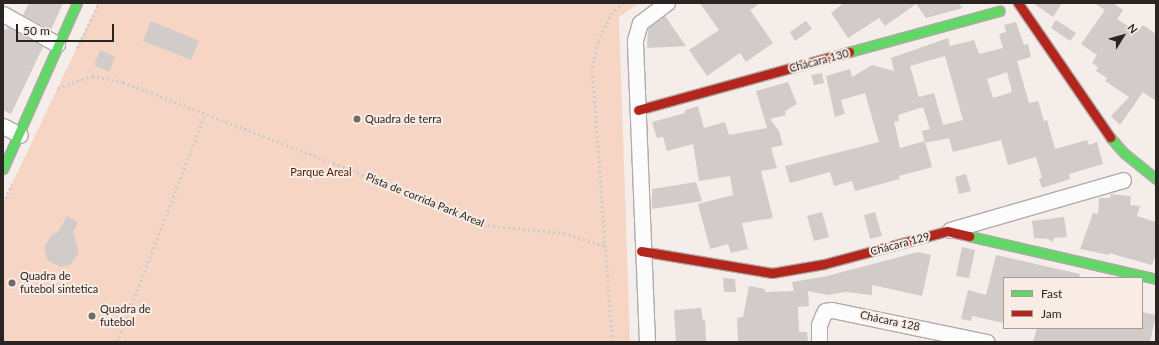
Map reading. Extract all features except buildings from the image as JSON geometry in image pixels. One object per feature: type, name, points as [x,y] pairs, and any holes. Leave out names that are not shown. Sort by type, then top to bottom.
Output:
[{"type":"street","points":[[3,169],[20,135],[57,44],[77,3]]},
{"type":"street","points":[[647,342],[641,251],[636,29],[640,23],[667,3]]},
{"type":"street","points":[[1018,3],[1106,132],[1124,153],[1156,179]]},
{"type":"street","name":"Chácara 130","points":[[638,110],[999,11]]},
{"type":"street","points":[[3,14],[57,44]]},
{"type":"street","points":[[3,126],[20,135]]},
{"type":"street","points":[[947,231],[1123,180]]},
{"type":"street","name":"Chácara 129","points":[[641,251],[772,273],[824,264],[947,231],[1156,279]]},
{"type":"street","name":"Chácara 128","points":[[819,342],[819,325],[822,317],[825,311],[832,310],[987,342]]},
{"type":"path","points":[[612,342],[592,68],[598,41],[611,14],[623,3]]},
{"type":"path","name":"Pista de corrida Park Areal","points":[[58,88],[92,76],[123,82],[483,226],[564,232],[606,246]]},
{"type":"path","points":[[117,342],[205,114]]},
{"type":"green space","name":"Parque Areal","points":[[98,3],[639,3],[619,17],[630,342],[3,342],[3,203]]},
{"type":"traffic: fast","points":[[3,169],[77,3]]},
{"type":"traffic: fast","points":[[849,52],[999,11]]},
{"type":"traffic: fast","points":[[1110,137],[1124,153],[1156,179]]},
{"type":"traffic: fast","points":[[969,236],[1156,279]]},
{"type":"traffic: jam","points":[[1018,3],[1110,137]]},
{"type":"traffic: jam","points":[[638,110],[849,52]]},
{"type":"traffic: jam","points":[[641,251],[772,273],[824,264],[947,231],[969,236]]},
{"type":"place","name":"Quadra de terra","points":[[357,119]]},
{"type":"place","name":"Quadra de futebol sintetica","points":[[12,283]]},
{"type":"place","name":"Quadra de futebol","points":[[92,316]]}]
